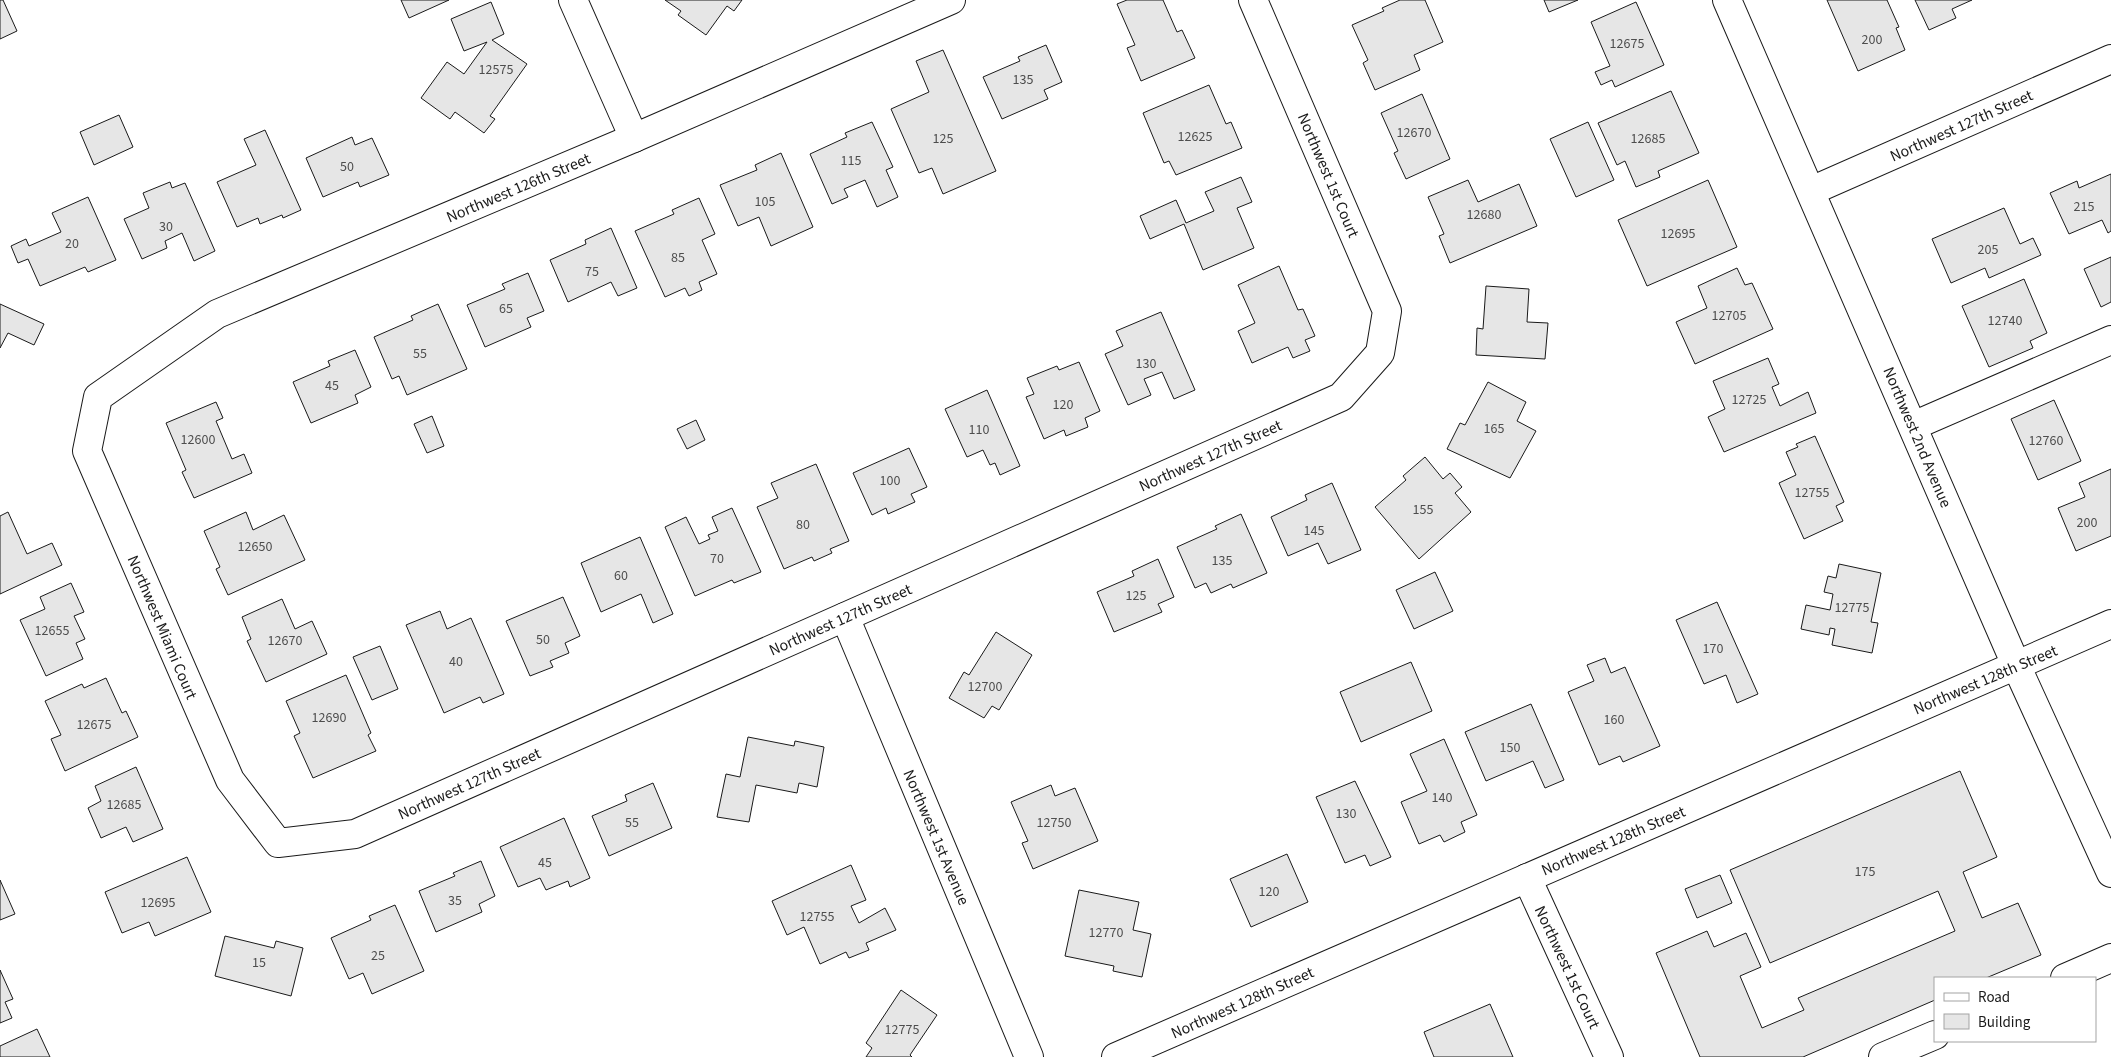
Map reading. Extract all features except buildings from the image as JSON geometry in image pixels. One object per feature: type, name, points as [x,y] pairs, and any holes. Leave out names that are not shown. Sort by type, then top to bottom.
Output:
[{"type":"street","points":[[573,0],[634,138]]},
{"type":"street","name":"Northwest 126th Street","points":[[98,397],[217,314],[634,138],[951,0]]},
{"type":"street","name":"Northwest 1st Court","points":[[1253,0],[1387,311],[1380,353]]},
{"type":"street","name":"Northwest 2nd Avenue","points":[[1727,0],[2016,666],[2111,873]]},
{"type":"street","name":"Northwest 127th Street","points":[[1811,191],[2111,59]]},
{"type":"street","points":[[1913,426],[2111,340]]},
{"type":"street","name":"Northwest 127th Street","points":[[278,843],[355,834],[1341,397],[1380,353]]},
{"type":"street","name":"Northwest Miami Court","points":[[98,397],[87,451],[230,780],[278,843]]},
{"type":"street","name":"Northwest 1st Avenue","points":[[845,617],[1028,1057]]},
{"type":"street","name":"Northwest 128th Street","points":[[1116,1057],[2111,624]]},
{"type":"street","name":"Northwest 1st Court","points":[[1527,878],[1609,1057]]},
{"type":"street","points":[[2067,977],[2111,958]]},
{"type":"street","points":[[1883,1057],[1934,1034]]}]
